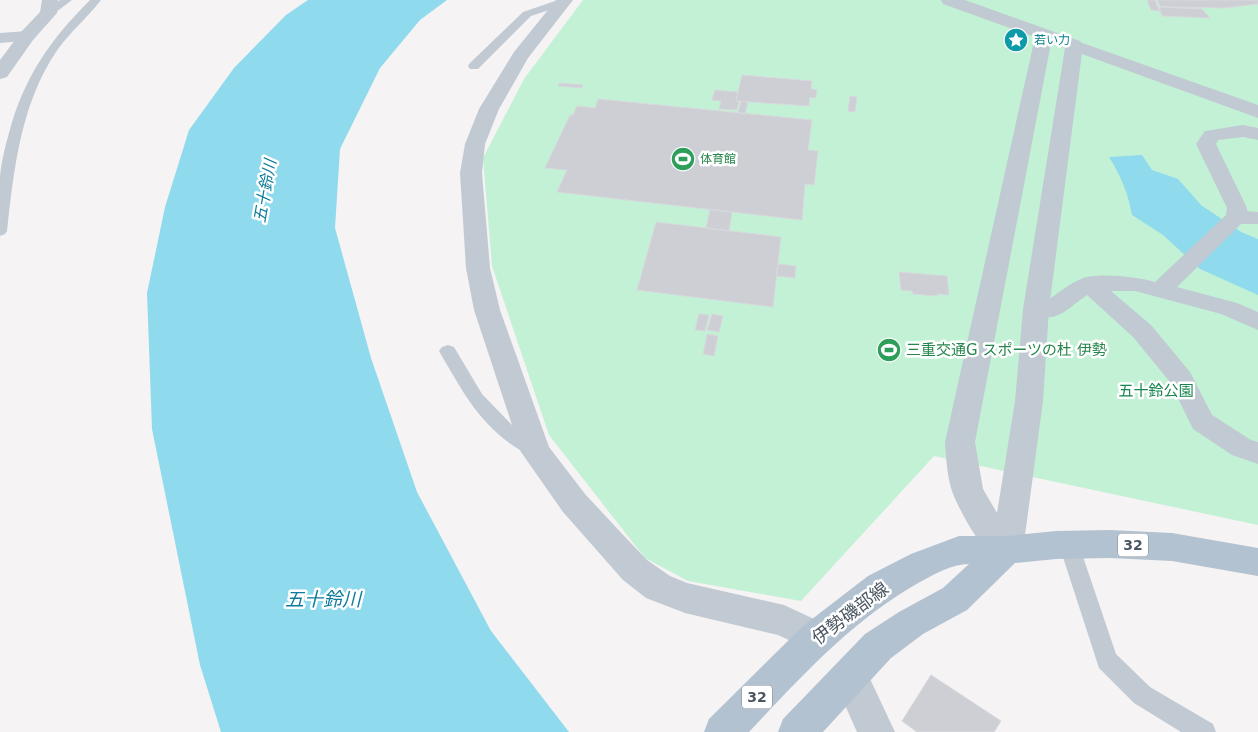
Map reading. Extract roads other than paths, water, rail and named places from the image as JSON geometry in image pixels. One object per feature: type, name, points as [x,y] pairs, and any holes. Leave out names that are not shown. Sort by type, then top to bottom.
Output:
[{"type":"main road","name":"伊勢磯部線","points":[[723,732],[804,650],[880,587],[923,564],[959,550],[1007,550],[1068,545],[1172,547],[1258,562]]},
{"type":"main road","points":[[797,732],[878,646],[911,623],[955,599],[1007,550]]},
{"type":"street","points":[[949,0],[1258,112]]},
{"type":"street","points":[[564,1],[520,56],[489,109],[476,144],[470,173],[478,268],[487,310],[536,452],[574,503],[614,548],[635,570],[658,587],[685,598],[784,621],[804,650]]},
{"type":"street","points":[[0,74],[49,6]]},
{"type":"street","points":[[1007,550],[979,516],[968,494],[961,468],[960,442],[1044,34]]},
{"type":"street","points":[[0,38],[27,36]]},
{"type":"street","points":[[1007,550],[1029,401],[1036,309],[1074,45]]},
{"type":"street","points":[[1168,284],[1236,217],[1237,208],[1206,144],[1212,135],[1243,131],[1258,134]]},
{"type":"street","points":[[1236,217],[1258,218]]},
{"type":"street","points":[[1036,309],[1048,311],[1088,284],[1168,284],[1229,308],[1258,322]]},
{"type":"street","points":[[1088,284],[1142,330],[1176,371],[1202,422],[1242,448],[1258,453]]},
{"type":"street","points":[[838,689],[876,732]]},
{"type":"lane","points":[[49,6],[68,0]]},
{"type":"lane","points":[[0,231],[10,158],[22,108],[45,58],[68,28],[96,0]]},
{"type":"lane","points":[[474,66],[527,14],[564,1]]},
{"type":"lane","points":[[448,351],[476,398],[505,430],[536,452]]},
{"type":"lane","points":[[1068,545],[1107,660],[1142,695],[1204,732]]},
{"type":"water","name":"五十鈴川","points":[[308,0],[447,0],[420,20],[380,68],[340,149],[335,228],[371,358],[417,492],[491,631],[569,732],[221,732],[200,665],[152,429],[147,293],[165,207],[189,130],[234,68],[286,15]]},
{"type":"water","points":[[1142,155],[1152,170],[1178,179],[1201,205],[1241,232],[1258,239],[1258,295],[1200,269],[1163,235],[1132,215],[1123,185],[1109,157]]},
{"type":"place","name":"若い力","points":[[1016,40]]},
{"type":"place","name":"体育館","points":[[683,159]]},
{"type":"place","name":"三重交通G スポーツの杜 伊勢","points":[[889,350]]},
{"type":"park label","name":"五十鈴公園","points":[[1156,391]]}]
